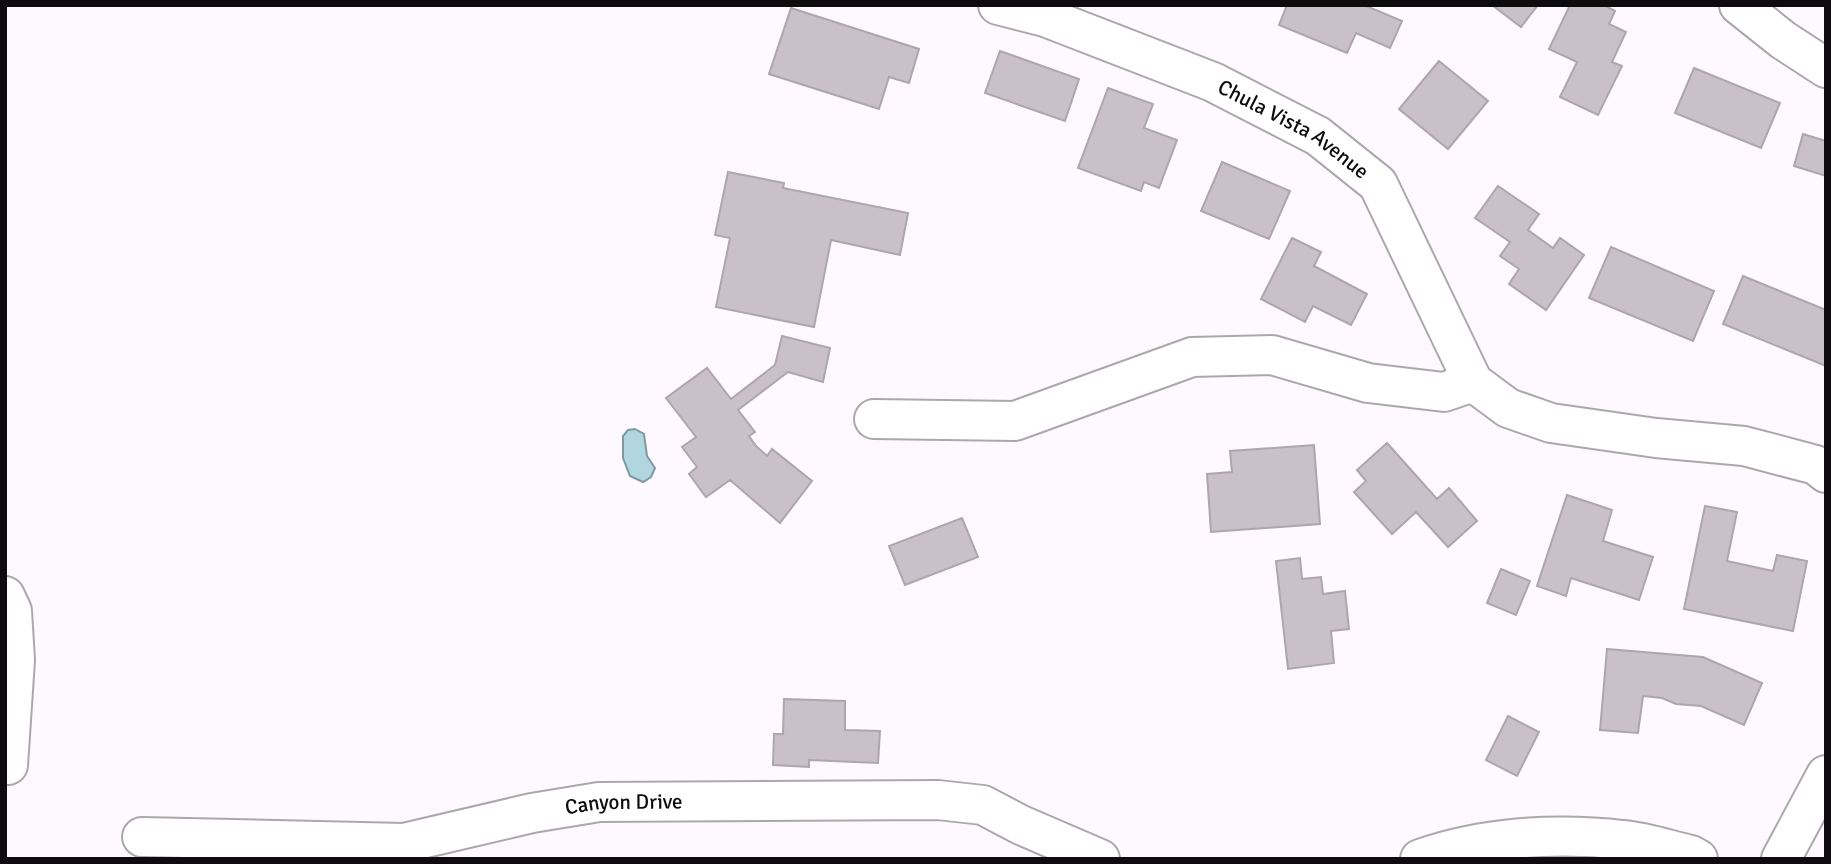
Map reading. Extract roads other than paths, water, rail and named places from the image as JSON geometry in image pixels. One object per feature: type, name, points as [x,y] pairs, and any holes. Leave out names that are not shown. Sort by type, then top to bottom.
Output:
[{"type":"street","name":"Chula Vista Avenue","points":[[998,5],[1045,17],[1213,82],[1318,136],[1378,184],[1473,382],[1508,408],[1551,423],[1656,438],[1744,446],[1816,465],[1826,473]]},
{"type":"street","points":[[1739,5],[1783,40],[1826,68]]},
{"type":"street","points":[[874,419],[1015,422],[1192,357],[1272,355],[1368,383],[1444,392],[1473,382]]},
{"type":"street","points":[[5,596],[12,611],[15,660],[8,765]]},
{"type":"street","points":[[1781,859],[1826,775]]},
{"type":"street","name":"Canyon Drive","points":[[142,836],[404,843],[531,813],[599,802],[938,800],[983,805],[1021,825],[1100,859]]},
{"type":"street","points":[[1420,859],[1473,844],[1550,837],[1624,840],[1691,855],[1698,859]]},
{"type":"water","points":[[635,429],[644,434],[647,456],[655,468],[651,477],[643,482],[630,476],[623,458],[623,436],[628,430]]}]
